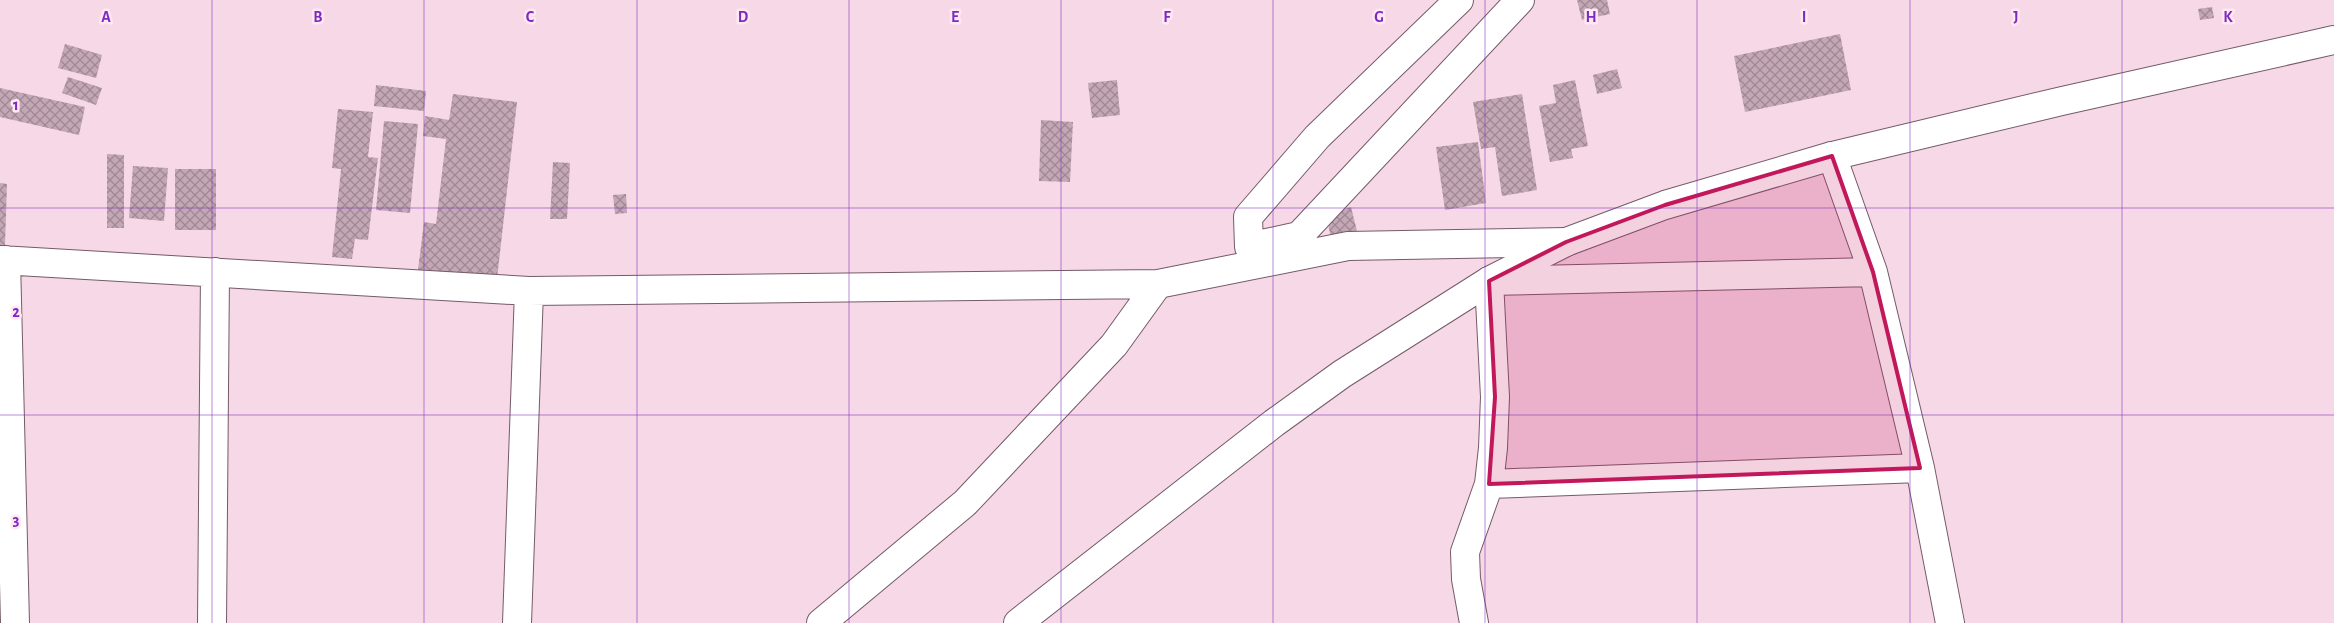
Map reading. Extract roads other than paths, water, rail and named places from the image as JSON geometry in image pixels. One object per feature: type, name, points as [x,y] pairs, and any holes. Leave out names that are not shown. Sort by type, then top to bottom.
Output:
[{"type":"street","points":[[1249,247],[1248,217],[1317,137],[1459,0]]},
{"type":"street","points":[[1224,270],[1249,247],[1298,236],[1520,0]]},
{"type":"street","points":[[1018,623],[1274,423],[1342,374],[1489,280],[1566,242],[1665,205],[1832,156],[2062,101],[2334,40]]},
{"type":"street","points":[[1832,156],[1874,272],[1920,468],[1950,623]]},
{"type":"street","points":[[15,623],[3,260],[529,291],[1158,284],[1348,246],[1566,242]]},
{"type":"street","points":[[212,623],[216,272]]},
{"type":"street","points":[[1489,280],[1874,272]]},
{"type":"street","points":[[1474,623],[1466,579],[1465,552],[1489,484],[1494,448],[1495,397],[1489,280]]},
{"type":"street","points":[[821,623],[965,503],[1114,345],[1158,284]]},
{"type":"street","points":[[517,623],[529,291]]},
{"type":"street","points":[[1489,484],[1920,468]]}]
